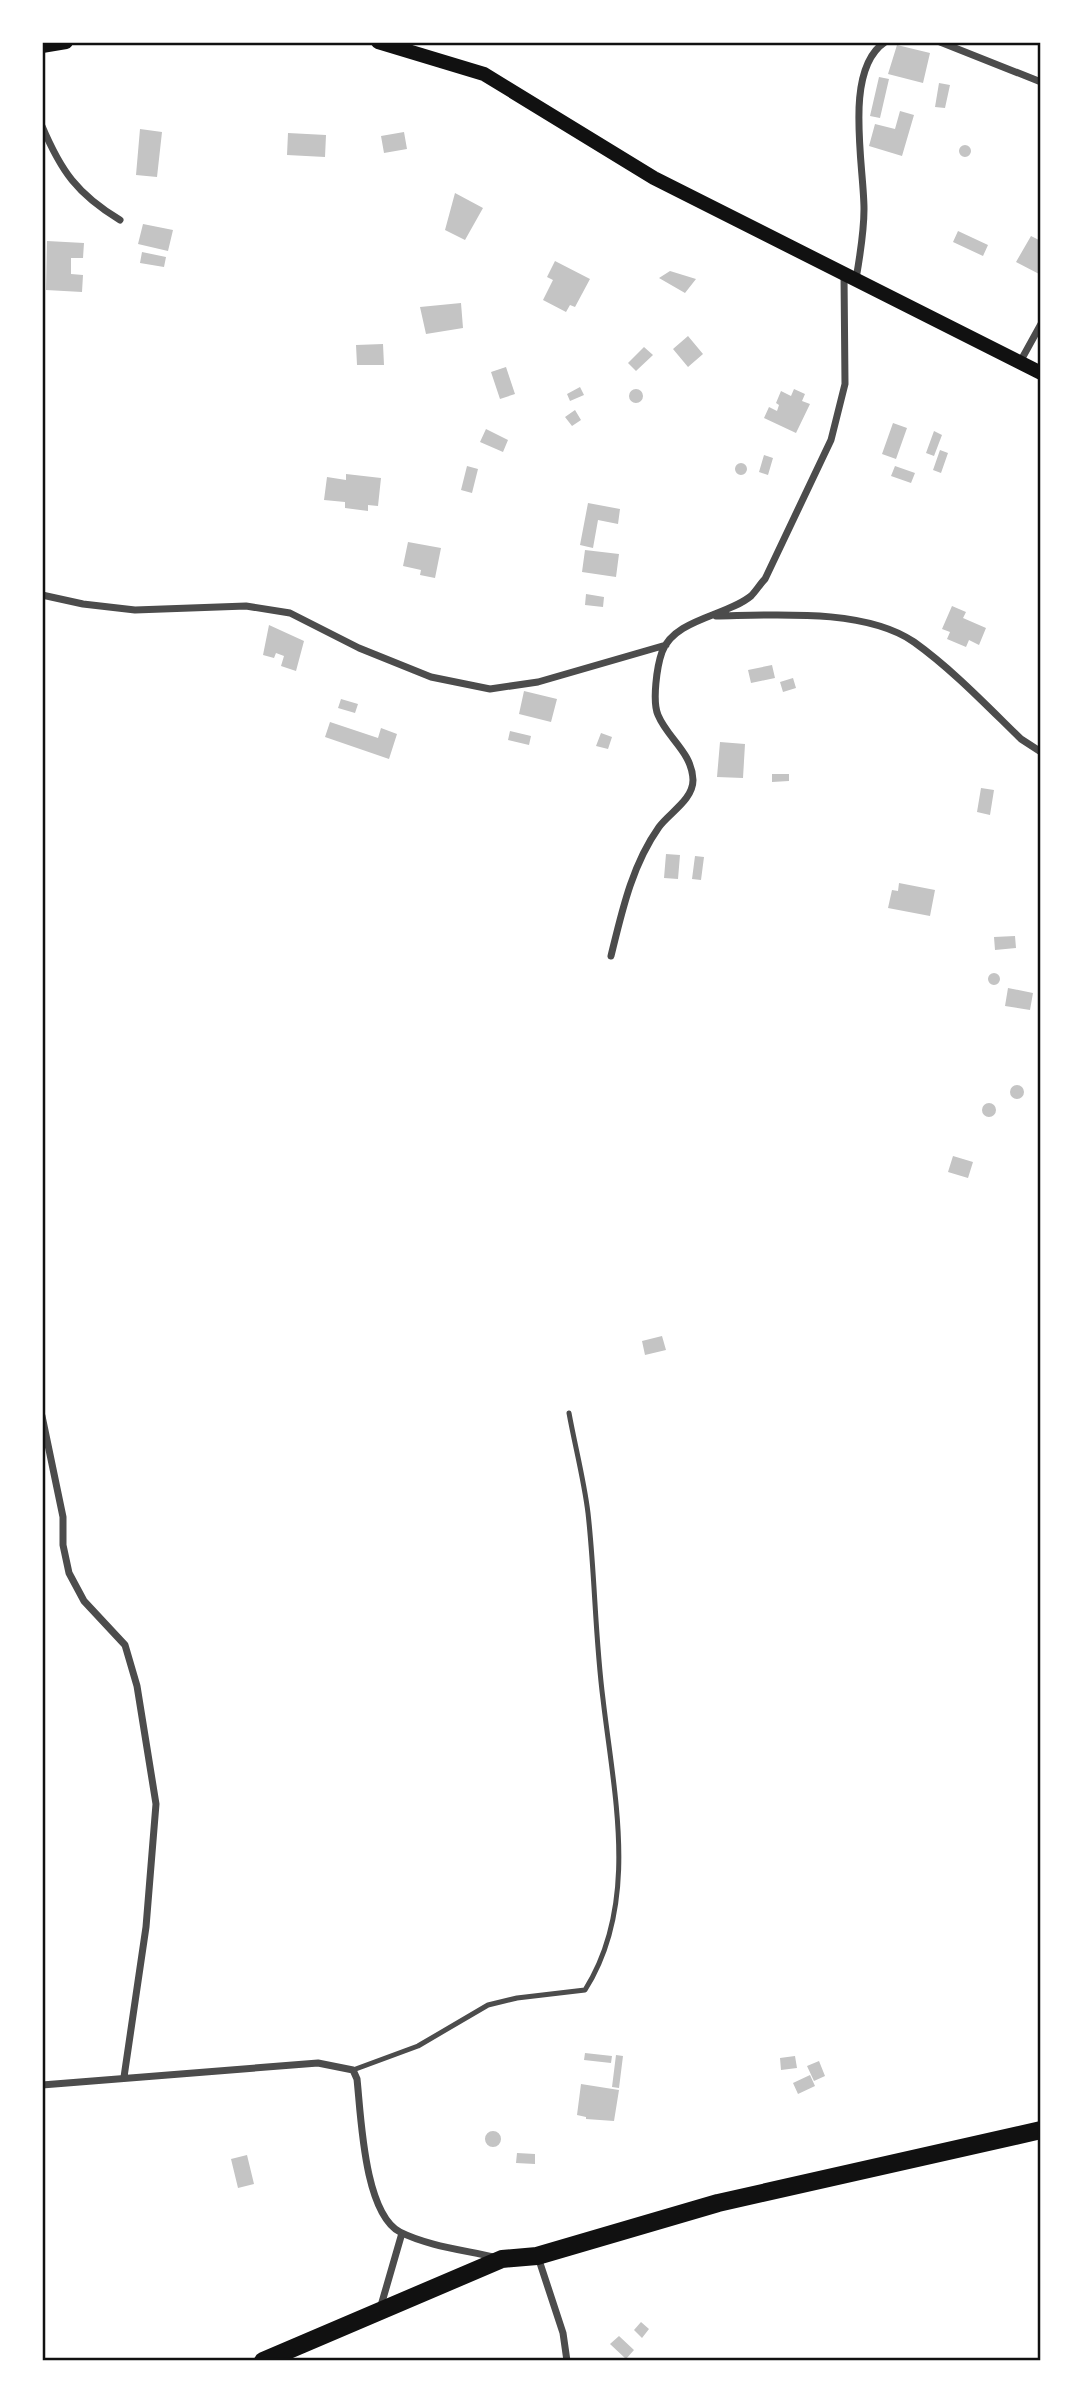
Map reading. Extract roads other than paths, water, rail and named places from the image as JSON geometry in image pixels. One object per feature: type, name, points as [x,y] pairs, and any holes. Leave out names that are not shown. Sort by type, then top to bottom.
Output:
[{"type":"highway","points":[[263,2361],[502,2259],[537,2256],[718,2203],[1041,2130]]},
{"type":"main road","points":[[42,46],[66,42]]},
{"type":"main road","points":[[378,42],[484,74],[654,178],[1041,373]]},
{"type":"street","points":[[611,956],[628,890],[643,853],[660,825],[692,789],[693,780],[686,755],[658,715],[662,652],[666,645],[690,626],[751,596],[765,579],[831,440],[845,384],[850,277],[864,211],[858,108],[865,67],[884,42]]},
{"type":"street","points":[[940,42],[1041,82]]},
{"type":"street","points":[[42,126],[58,164],[81,194],[120,220]]},
{"type":"street","points":[[1020,363],[1041,324]]},
{"type":"street","points":[[42,595],[83,604],[135,610],[246,606],[290,613],[359,648],[431,677],[490,689],[538,682],[666,645]]},
{"type":"street","points":[[712,616],[789,615],[857,619],[912,641],[1021,738],[1041,752]]},
{"type":"street","points":[[42,1416],[63,1517],[69,1573],[84,1601],[125,1645],[136,1686],[156,1804],[146,1927],[124,2077]]},
{"type":"street","points":[[42,2085],[318,2063],[353,2070],[377,2202],[384,2218],[402,2233],[502,2259]]},
{"type":"street","points":[[379,2312],[402,2233]]},
{"type":"street","points":[[537,2256],[563,2333],[567,2361]]},
{"type":"lane","points":[[353,2070],[418,2046],[488,2005],[585,1990],[597,1971],[611,1930],[618,1823],[614,1766],[603,1699],[588,1510],[569,1413]]}]
